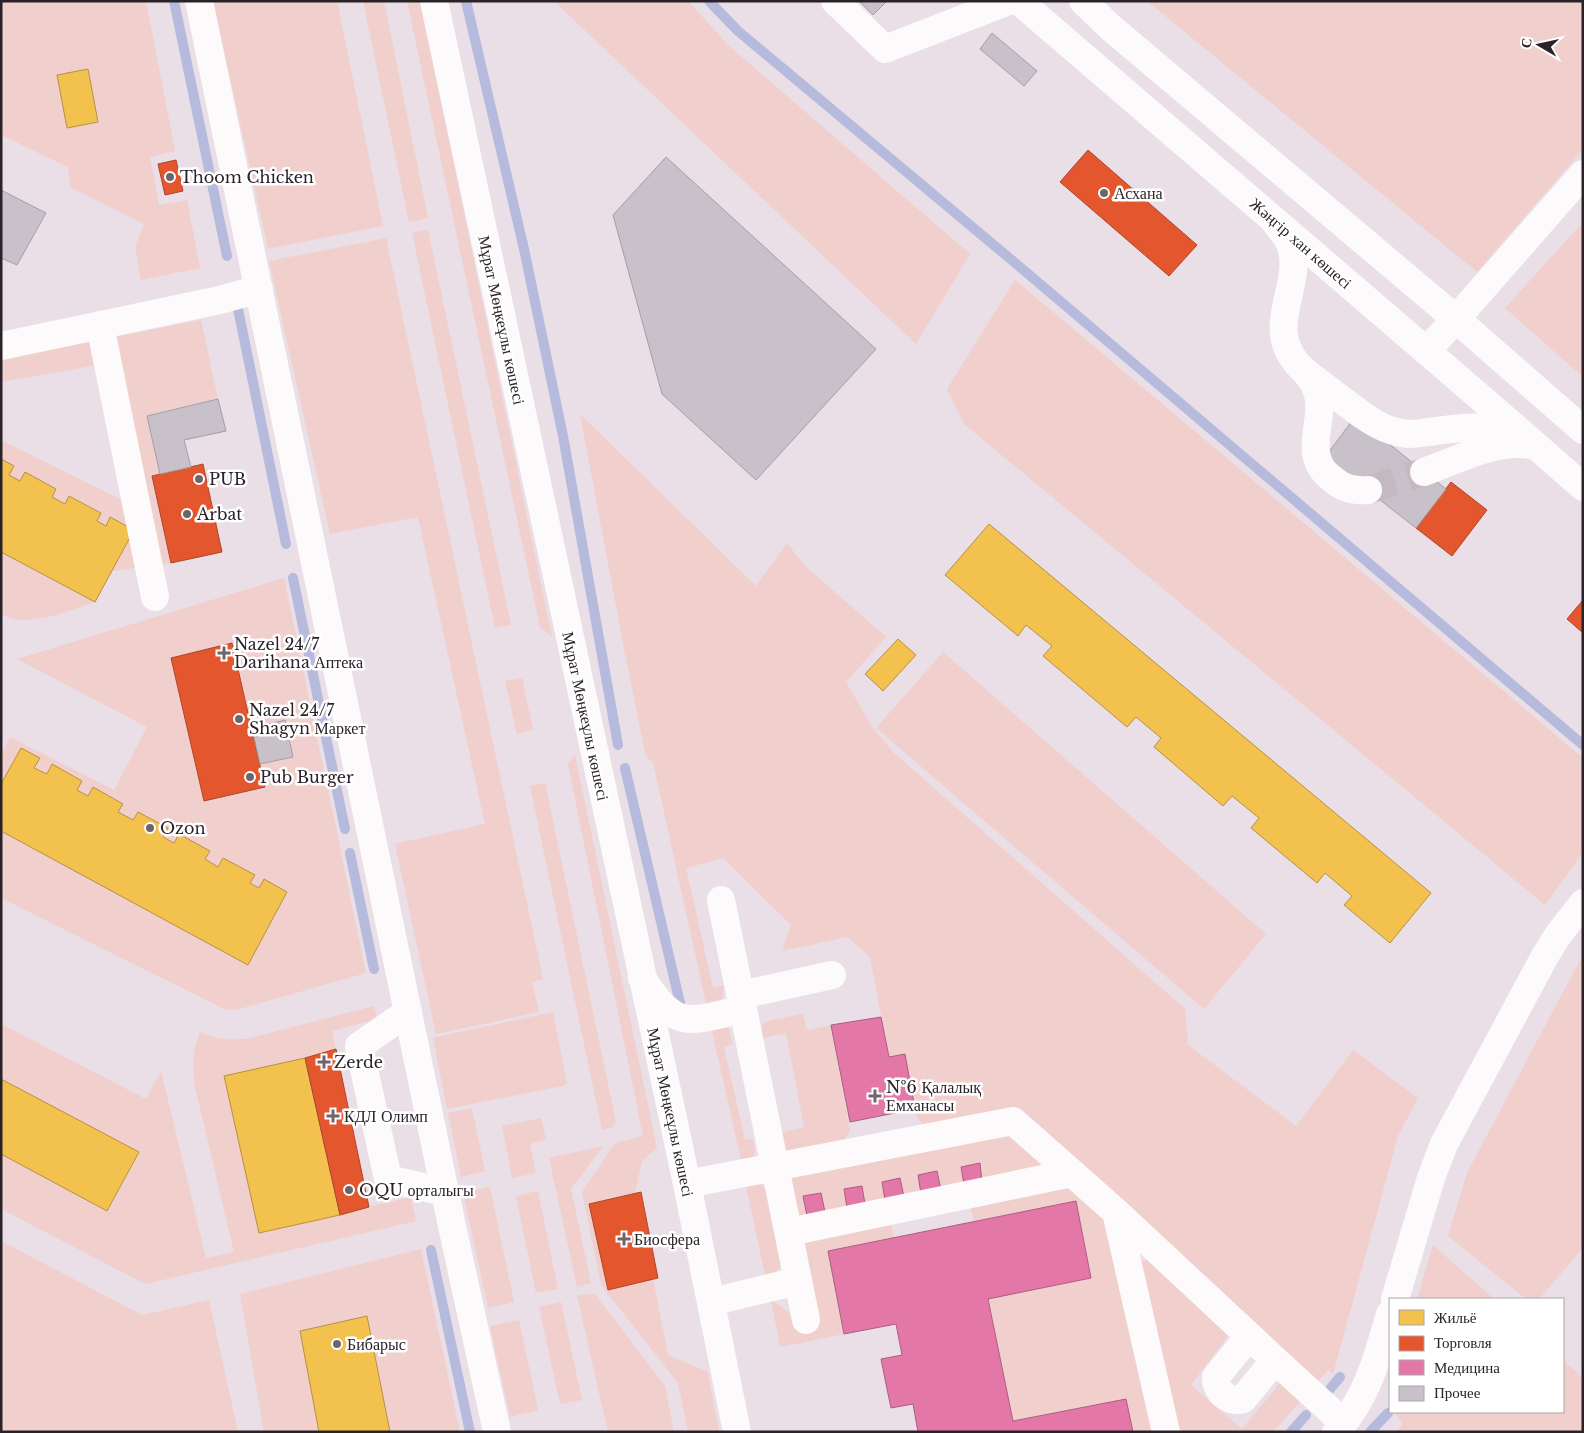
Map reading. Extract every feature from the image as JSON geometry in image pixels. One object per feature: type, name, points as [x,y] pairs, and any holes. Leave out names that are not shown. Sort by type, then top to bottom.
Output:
[{"type":"main road","points":[[199,1],[445,1192],[497,1432]]},
{"type":"main road","name":"Мұрат Мөңкеұлы көшесі","points":[[434,1],[687,1184],[737,1432]]},
{"type":"main road","points":[[836,1],[885,49],[1009,1]]},
{"type":"main road","name":"Жәңгір хан көшесі","points":[[1019,1],[1583,487]]},
{"type":"main road","points":[[1083,1],[1110,27],[1583,430]]},
{"type":"main road","points":[[1426,351],[1456,320],[1583,174]]},
{"type":"main road","points":[[1271,217],[1291,245],[1292,271],[1283,335],[1292,357],[1316,385],[1320,405],[1316,447],[1317,457],[1321,467],[1339,484],[1358,491],[1368,490]]},
{"type":"main road","points":[[1,346],[211,302],[259,289]]},
{"type":"main road","points":[[100,325],[155,596]]},
{"type":"main road","points":[[1301,367],[1363,416],[1388,429],[1409,434],[1473,427],[1495,428],[1520,436],[1537,447]]},
{"type":"main road","points":[[1424,472],[1500,446],[1522,444],[1537,447]]},
{"type":"main road","points":[[721,900],[806,1320]]},
{"type":"main road","points":[[1395,1298],[1431,1178],[1444,1144],[1545,956],[1558,935],[1583,903]]},
{"type":"main road","points":[[642,978],[655,1000],[674,1015],[696,1019],[742,1002],[832,975]]},
{"type":"main road","points":[[408,1012],[359,1046],[388,1179],[445,1192]]},
{"type":"main road","points":[[687,1184],[1013,1121],[1116,1212],[1275,1360],[1340,1427],[1355,1409],[1372,1375],[1389,1317]]},
{"type":"main road","points":[[788,1232],[1072,1173]]},
{"type":"main road","points":[[1116,1212],[1166,1432]]},
{"type":"main road","points":[[711,1302],[798,1281]]},
{"type":"main road","points":[[1249,1336],[1216,1377],[1215,1383],[1218,1389],[1231,1400],[1243,1399],[1275,1360]]},
{"type":"shaded area","points":[[1,1],[146,1],[175,151],[150,157],[159,205],[187,200],[200,268],[141,280],[135,247],[144,224],[70,187],[68,167],[1,135]]},
{"type":"shaded area","points":[[213,1],[337,1],[383,226],[268,249]]},
{"type":"shaded area","points":[[363,1],[384,1],[428,218],[409,222]]},
{"type":"shaded area","points":[[407,1],[420,1],[552,637],[540,627]]},
{"type":"shaded area","points":[[554,1],[688,1],[729,46],[970,254],[916,344]]},
{"type":"shaded area","points":[[1147,1],[1583,1],[1583,149],[1477,272]]},
{"type":"shaded area","points":[[1583,222],[1583,377],[1505,308]]},
{"type":"shaded area","points":[[428,230],[511,625],[495,628],[412,233]]},
{"type":"shaded area","points":[[386,238],[543,979],[532,982],[539,1012],[436,1034],[395,844],[485,824],[418,517],[330,534],[269,261]]},
{"type":"shaded area","points":[[1015,280],[1583,758],[1583,852],[1545,905],[964,424],[947,389]]},
{"type":"shaded area","points":[[201,320],[218,399],[147,416],[160,474],[152,476],[171,563],[112,571],[110,518],[106,526],[97,521],[101,512],[70,496],[65,504],[52,497],[56,489],[25,472],[20,481],[9,475],[14,466],[1,459],[1,440],[136,507],[108,363],[1,382],[1,359]]},
{"type":"shaded area","points":[[580,414],[756,586],[787,543],[804,565],[886,637],[846,682],[873,728],[894,753],[1185,1009],[1188,1045],[1296,1126],[1353,1050],[1418,1098],[1398,1136],[1333,1374],[1328,1370],[1317,1382],[1016,1110],[925,1125],[916,1115],[905,1054],[889,1057],[870,957],[847,937],[782,951],[791,925],[723,858],[686,868],[713,988],[724,985],[720,1003],[707,1008],[653,762],[646,757]]},
{"type":"shaded area","points":[[1,552],[95,602],[61,614],[35,619],[23,620],[1,614]]},
{"type":"shaded area","points":[[284,578],[366,973],[236,1010],[224,1009],[1,898],[1,831],[248,965],[287,892],[264,880],[259,888],[250,883],[255,875],[223,858],[218,867],[205,859],[210,851],[179,834],[174,843],[163,837],[168,828],[138,812],[133,820],[118,812],[123,803],[93,787],[88,796],[77,790],[82,781],[52,765],[47,774],[34,768],[39,758],[21,748],[1,784],[1,755],[10,737],[114,790],[147,727],[17,659]],"holes":[[[232,643],[252,728],[285,720],[293,757],[260,764],[264,787],[204,801],[171,658]]]},
{"type":"shaded area","points":[[943,652],[1266,934],[1204,1009],[876,728]]},
{"type":"shaded area","points":[[522,678],[533,730],[517,734],[505,681]]},
{"type":"shaded area","points":[[575,755],[657,1148],[642,1161],[635,1193],[589,1204],[608,1290],[653,1279],[668,1355],[708,1372],[719,1432],[688,1432],[678,1383],[601,1285],[582,1192],[615,1143],[643,1136],[568,764]]},
{"type":"shaded area","points":[[545,783],[616,1122],[613,1127],[602,1130],[530,786]]},
{"type":"shaded area","points":[[1583,958],[1583,1248],[1540,1298],[1525,1298],[1448,1236],[1467,1173],[1579,962]]},
{"type":"shaded area","points":[[374,1006],[377,1019],[332,1031],[336,1049],[305,1058],[234,1119],[259,1233],[411,1197],[416,1221],[145,1284],[1,1209],[1,1154],[107,1211],[138,1152],[1,1079],[1,1024],[146,1099],[161,1071],[206,1258],[234,1252],[195,1087],[193,1058],[200,1032],[225,1039],[250,1038]]},
{"type":"shaded area","points":[[553,1012],[567,1083],[563,1086],[447,1109],[433,1038]]},
{"type":"shaded area","points":[[803,1014],[807,1030],[831,1025],[850,1131],[844,1140],[792,1153],[785,1151],[781,1133],[804,1127],[786,1033],[761,1038],[761,1030],[767,1021]]},
{"type":"shaded area","points":[[726,1026],[729,1029],[732,1044],[724,1047],[745,1140],[753,1139],[755,1151],[753,1159],[742,1164],[711,1027]]},
{"type":"shaded area","points":[[472,1108],[485,1171],[461,1177],[448,1113]]},
{"type":"shaded area","points":[[541,1118],[546,1140],[530,1144],[536,1173],[512,1178],[502,1126]]},
{"type":"shaded area","points":[[1011,1135],[1049,1164],[798,1217],[789,1177]]},
{"type":"shaded area","points":[[603,1146],[571,1189],[591,1283],[577,1287],[549,1158]]},
{"type":"shaded area","points":[[745,1181],[760,1184],[766,1191],[781,1257],[780,1267],[775,1273],[765,1275]]},
{"type":"shaded area","points":[[1069,1186],[1105,1216],[1156,1432],[1133,1432],[1126,1399],[1013,1421],[988,1299],[1091,1278],[1076,1201],[974,1221],[970,1205]]},
{"type":"shaded area","points":[[490,1187],[514,1302],[488,1308],[463,1193]]},
{"type":"shaded area","points":[[538,1191],[558,1289],[536,1293],[516,1196]]},
{"type":"shaded area","points":[[890,1222],[894,1237],[828,1251],[844,1334],[780,1347],[771,1300],[802,1321],[803,1244],[807,1239]]},
{"type":"shaded area","points":[[1,1241],[142,1315],[209,1300],[238,1432],[1,1432]]},
{"type":"shaded area","points":[[1433,1245],[1493,1298],[1417,1298]]},
{"type":"shaded area","points":[[421,1249],[460,1432],[390,1432],[367,1316],[300,1332],[319,1432],[264,1432],[240,1294]]},
{"type":"shaded area","points":[[1146,1260],[1152,1261],[1228,1336],[1191,1385],[1242,1429],[1280,1383],[1300,1402],[1273,1432],[1177,1432],[1141,1266],[1142,1262]]},
{"type":"shaded area","points":[[594,1293],[665,1386],[674,1432],[608,1432],[577,1296]]},
{"type":"shaded area","points":[[561,1302],[582,1400],[560,1404],[539,1307]]},
{"type":"shaded area","points":[[519,1320],[538,1410],[510,1417],[490,1326]]},
{"type":"shaded area","points":[[1564,1361],[1583,1378],[1583,1432],[1396,1432],[1403,1424],[1396,1413],[1564,1413]]},
{"type":"building: Жильё","points":[[88,69],[98,122],[67,128],[57,75]]},
{"type":"building: Жильё","points":[[1,459],[14,466],[9,475],[20,481],[25,472],[56,489],[52,497],[65,504],[69,496],[101,513],[97,521],[106,526],[110,517],[134,530],[95,602],[1,552]]},
{"type":"building: Жильё","points":[[989,524],[1431,893],[1390,943],[1344,905],[1352,896],[1325,873],[1317,883],[1251,828],[1259,818],[1232,796],[1223,806],[1154,747],[1161,738],[1136,717],[1127,727],[1043,656],[1052,646],[1026,625],[1018,636],[945,575]]},
{"type":"building: Жильё","points":[[898,639],[916,655],[883,691],[865,674]]},
{"type":"building: Жильё","points":[[21,748],[40,758],[34,768],[47,774],[52,764],[82,781],[77,790],[88,796],[93,787],[123,804],[118,812],[133,820],[138,812],[168,828],[163,837],[174,843],[179,834],[210,851],[205,859],[218,867],[223,858],[255,875],[250,883],[259,888],[264,879],[287,892],[248,965],[1,831],[1,784]]},
{"type":"building: Жильё","points":[[305,1058],[340,1215],[259,1233],[224,1076]]},
{"type":"building: Жильё","points":[[1,1079],[139,1152],[107,1211],[1,1154]]},
{"type":"building: Жильё","points":[[367,1316],[390,1432],[319,1432],[300,1331]]},
{"type":"building: Торговля","points":[[1088,150],[1197,245],[1169,276],[1060,182]]},
{"type":"building: Торговля","name":"Thoom Chicken","points":[[176,160],[183,191],[165,195],[158,164]]},
{"type":"building: Торговля","name":"Arbat","points":[[203,464],[222,552],[171,563],[152,476]]},
{"type":"building: Торговля","points":[[1451,482],[1487,510],[1452,556],[1416,528]]},
{"type":"building: Торговля","points":[[1583,600],[1583,633],[1567,619]]},
{"type":"building: Торговля","points":[[232,643],[265,787],[204,801],[171,658]]},
{"type":"building: Торговля","points":[[336,1049],[369,1207],[340,1215],[305,1058]]},
{"type":"building: Торговля","points":[[641,1192],[658,1278],[608,1290],[589,1204]]},
{"type":"building: Медицина","points":[[881,1017],[889,1057],[905,1054],[915,1109],[850,1122],[831,1025]]},
{"type":"building: Медицина","points":[[980,1163],[982,1182],[964,1185],[961,1167]]},
{"type":"building: Медицина","points":[[937,1171],[941,1190],[921,1194],[918,1175]]},
{"type":"building: Медицина","points":[[900,1178],[904,1197],[885,1200],[882,1182]]},
{"type":"building: Медицина","points":[[862,1186],[865,1204],[847,1208],[844,1189]]},
{"type":"building: Медицина","points":[[821,1193],[825,1212],[807,1216],[803,1196]]},
{"type":"building: Медицина","points":[[1076,1201],[1091,1278],[988,1299],[1013,1421],[1126,1399],[1133,1432],[918,1432],[913,1404],[891,1408],[886,1384],[881,1359],[902,1355],[896,1324],[844,1334],[828,1251]]},
{"type":"building: Прочее","points":[[859,1],[887,1],[873,15]]},
{"type":"building: Прочее","points":[[992,33],[1037,71],[1024,86],[980,49]]},
{"type":"building: Прочее","points":[[666,157],[876,349],[756,480],[662,394],[613,215]]},
{"type":"building: Прочее","points":[[1,190],[46,213],[17,265],[1,258]]},
{"type":"building: Прочее","points":[[218,399],[226,431],[184,440],[191,467],[160,474],[147,416]]},
{"type":"building: Прочее","points":[[1355,417],[1446,489],[1416,528],[1325,457]]},
{"type":"building: Прочее","points":[[285,720],[293,757],[260,764],[252,728]]},
{"type":"waterway","points":[[174,1],[227,256]]},
{"type":"waterway","points":[[466,1],[524,249],[563,436],[618,745]]},
{"type":"waterway","points":[[709,1],[738,31],[1020,267],[1583,745]]},
{"type":"waterway","points":[[238,309],[286,544]]},
{"type":"waterway","points":[[293,578],[345,829]]},
{"type":"waterway","points":[[625,768],[680,1003]]},
{"type":"waterway","points":[[350,853],[374,969]]},
{"type":"waterway","points":[[431,1250],[470,1432]]},
{"type":"waterway","points":[[1330,1389],[1340,1377]]},
{"type":"waterway","points":[[1370,1432],[1388,1413]]},
{"type":"waterway","points":[[1291,1432],[1306,1415]]},
{"type":"tunnel","points":[[1368,490],[1424,472]]},
{"type":"place","name":"Thoom Chicken","points":[[170,177]]},
{"type":"place","name":"Асхана","points":[[1104,193]]},
{"type":"place","name":"PUB","points":[[199,479]]},
{"type":"place","name":"Arbat","points":[[187,514]]},
{"type":"place","name":"Nazel 24/7 Darihana Аптека","points":[[224,653]]},
{"type":"place","name":"Nazel 24/7 Shagyn Маркет","points":[[239,719]]},
{"type":"place","name":"Pub Burger","points":[[250,777]]},
{"type":"place","name":"Ozon","points":[[150,828]]},
{"type":"place","name":"Zerde","points":[[324,1062]]},
{"type":"place","name":"№6 Қалалық Емханасы","points":[[875,1096]]},
{"type":"place","name":"КДЛ Олимп","points":[[333,1116]]},
{"type":"place","name":"OQU орталыгы","points":[[349,1190]]},
{"type":"place","name":"Биосфера","points":[[624,1239]]},
{"type":"place","name":"Бибарыс","points":[[337,1344]]}]
